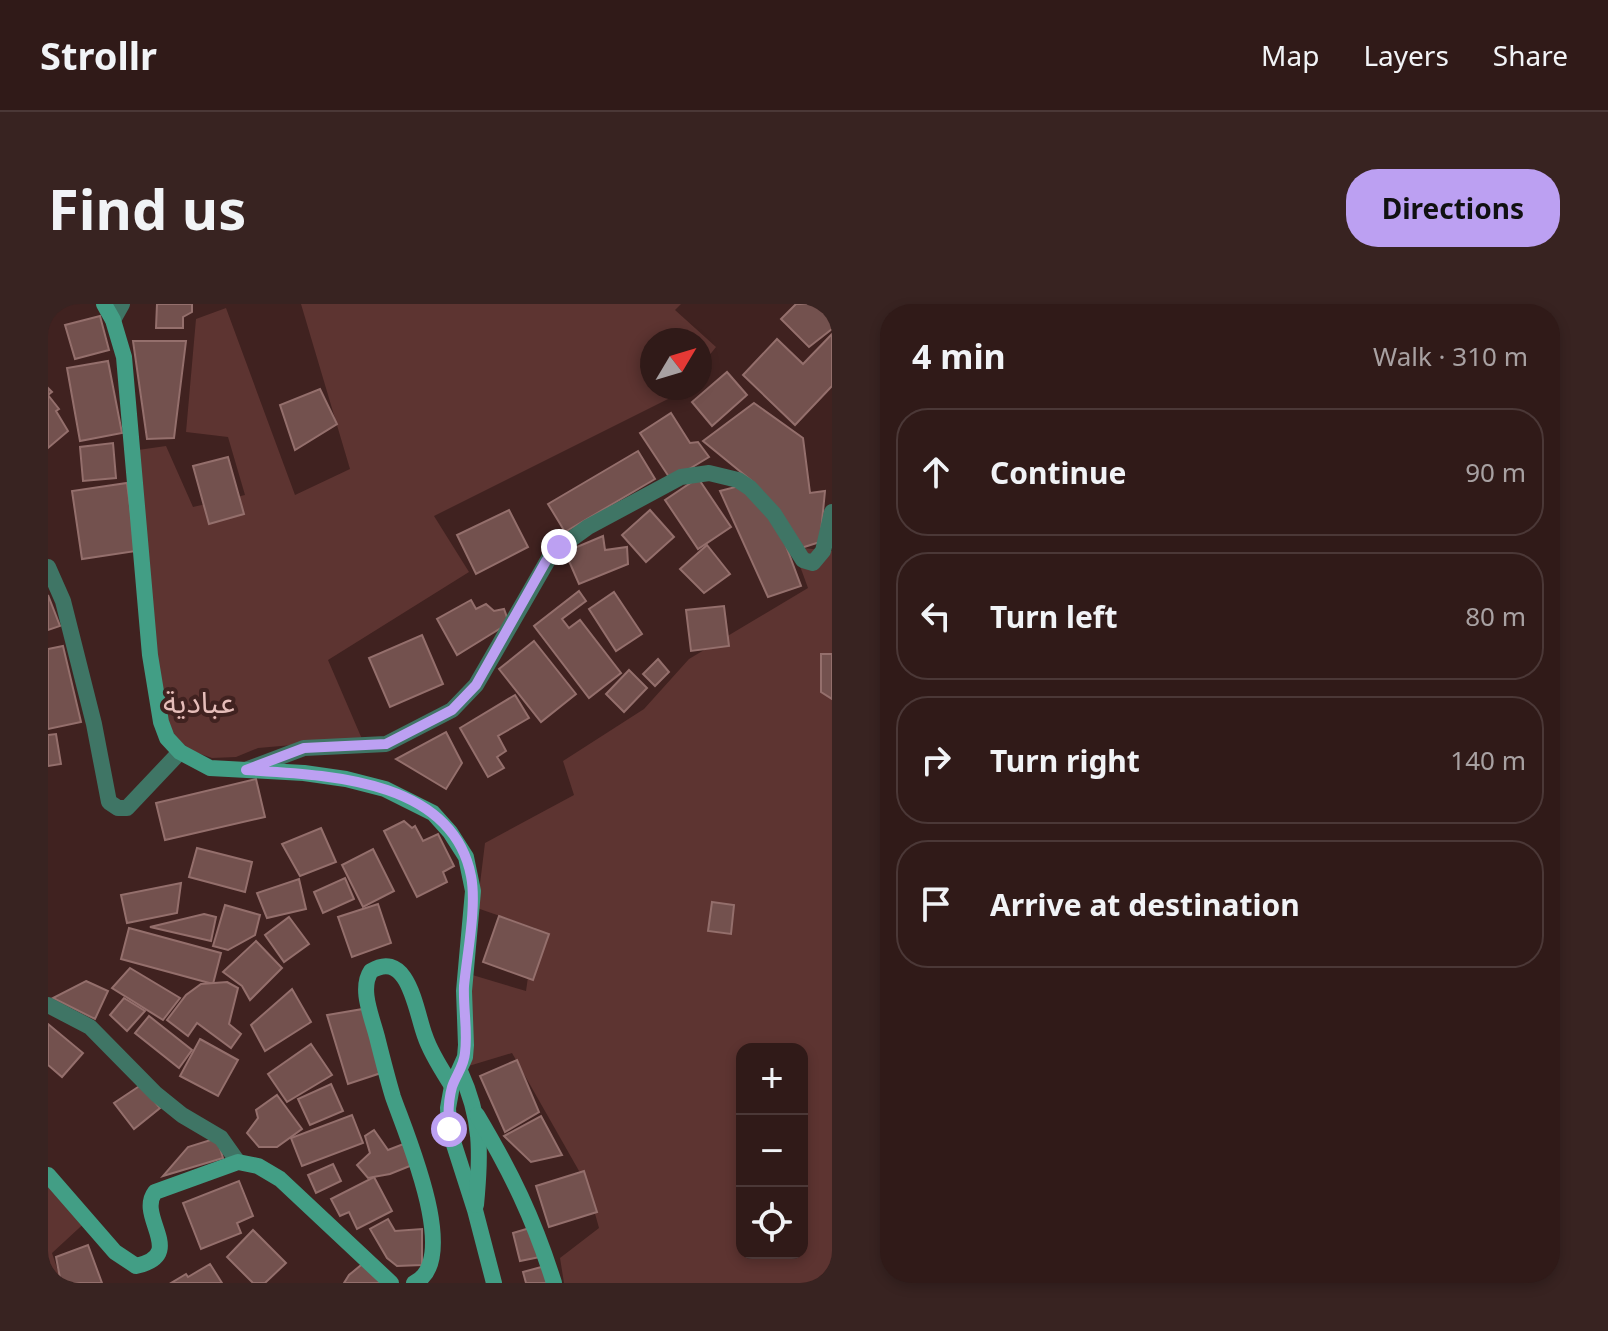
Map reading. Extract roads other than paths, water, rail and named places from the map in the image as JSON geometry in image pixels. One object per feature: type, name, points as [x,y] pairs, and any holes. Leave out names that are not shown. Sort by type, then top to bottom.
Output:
[{"type":"main road","points":[[104,304],[113,320],[124,357],[150,655],[161,722],[167,738],[180,752],[210,768],[304,773],[385,789],[433,813],[466,857],[473,891],[464,991],[465,1057],[448,1108],[449,1129],[494,1283]]},
{"type":"main road","points":[[417,1282],[427,1271],[431,1258],[431,1213],[368,1005],[366,982],[371,971],[385,965],[392,965],[404,975],[432,1055],[456,1079],[520,1190],[554,1283]]},
{"type":"main road","points":[[475,1210],[480,1141],[477,1115]]},
{"type":"main road","points":[[48,1175],[115,1252],[136,1266],[154,1260],[159,1251],[160,1242],[150,1208],[155,1192],[238,1162],[258,1166],[280,1179],[391,1283]]},
{"type":"street","points":[[113,320],[122,304]]},
{"type":"street","points":[[246,770],[304,748],[386,744],[452,710],[476,685],[552,553],[588,527],[681,477],[709,473],[738,480],[750,488],[774,514],[803,560],[808,562],[813,563],[821,556],[832,512]]},
{"type":"street","points":[[48,567],[63,601],[94,724],[109,802],[118,808],[127,808],[180,752]]},
{"type":"street","points":[[48,1005],[90,1027],[156,1094],[182,1115],[221,1138],[238,1162]]},
{"type":"district","name":"عبادية","points":[[199,703]]}]
